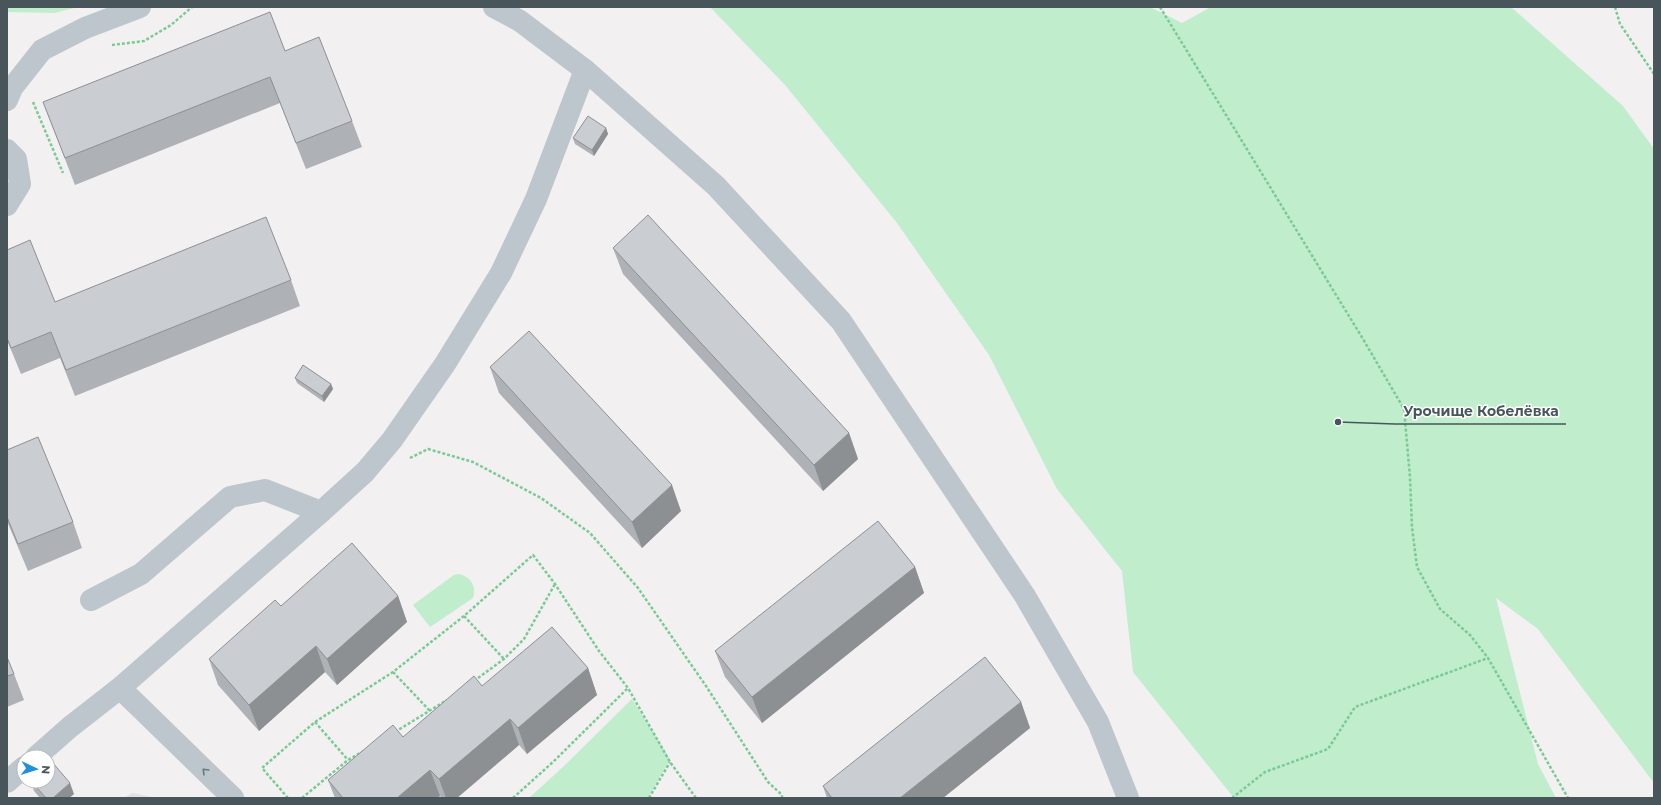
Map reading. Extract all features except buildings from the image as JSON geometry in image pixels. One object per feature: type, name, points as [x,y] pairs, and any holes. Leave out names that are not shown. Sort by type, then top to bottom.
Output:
[{"type":"street","points":[[7,100],[12,88],[42,50],[85,28],[140,7]]},
{"type":"street","points":[[494,7],[520,21],[585,70],[716,186],[840,321],[1025,596],[1098,722],[1128,798]]},
{"type":"street","points":[[45,749],[70,727],[120,688],[321,512],[364,472],[392,440],[445,364],[501,273],[536,199],[585,70]]},
{"type":"street","points":[[7,150],[16,158],[20,184],[7,205]]},
{"type":"street","points":[[90,600],[141,574],[230,498],[265,490],[321,512]]},
{"type":"street","points":[[120,688],[233,798]]},
{"type":"street","points":[[7,782],[16,774]]},
{"type":"path","points":[[106,46],[144,41],[171,25],[192,7]]},
{"type":"path","points":[[1160,7],[1364,339],[1404,409],[1410,477],[1412,527],[1417,567],[1440,609],[1470,635],[1488,658],[1568,798]]},
{"type":"path","points":[[1615,7],[1620,24],[1654,74]]},
{"type":"path","points":[[30,96],[63,173]]},
{"type":"path","points":[[410,458],[428,449],[473,462],[541,498],[590,533],[638,588],[706,686],[768,782],[782,795],[782,798]]},
{"type":"path","points":[[288,798],[262,768],[315,722],[392,672],[464,616],[533,555],[555,584],[600,651],[628,688],[670,762],[696,798]]},
{"type":"path","points":[[473,681],[504,659],[524,639],[555,584]]},
{"type":"path","points":[[464,616],[504,659]]},
{"type":"path","points":[[1232,798],[1265,772],[1328,749],[1355,707],[1488,658]]},
{"type":"path","points":[[392,672],[430,711]]},
{"type":"path","points":[[513,798],[553,762],[628,688]]},
{"type":"path","points":[[389,736],[449,698]]},
{"type":"path","points":[[315,722],[348,760]]},
{"type":"path","points":[[302,798],[348,760],[368,748]]},
{"type":"path","points":[[649,798],[670,762]]},
{"type":"shaded area","points":[[133,793],[156,798],[124,798]]},
{"type":"green space","points":[[7,7],[78,7],[54,13],[7,12]]},
{"type":"green space","points":[[710,7],[1150,7],[1182,23],[1211,7],[1511,7],[1623,106],[1654,149],[1654,783],[1538,629],[1496,598],[1538,764],[1556,798],[1234,798],[1133,672],[1122,571],[1057,489],[989,355],[897,223],[786,86]]},
{"type":"green space","points":[[458,574],[466,577],[472,582],[474,589],[473,598],[430,627],[413,605],[454,575]]},
{"type":"green space","points":[[632,699],[670,759],[648,798],[529,798],[563,767]]},
{"type":"place","name":"Урочище Кобелёвка","points":[[1338,422]]}]
